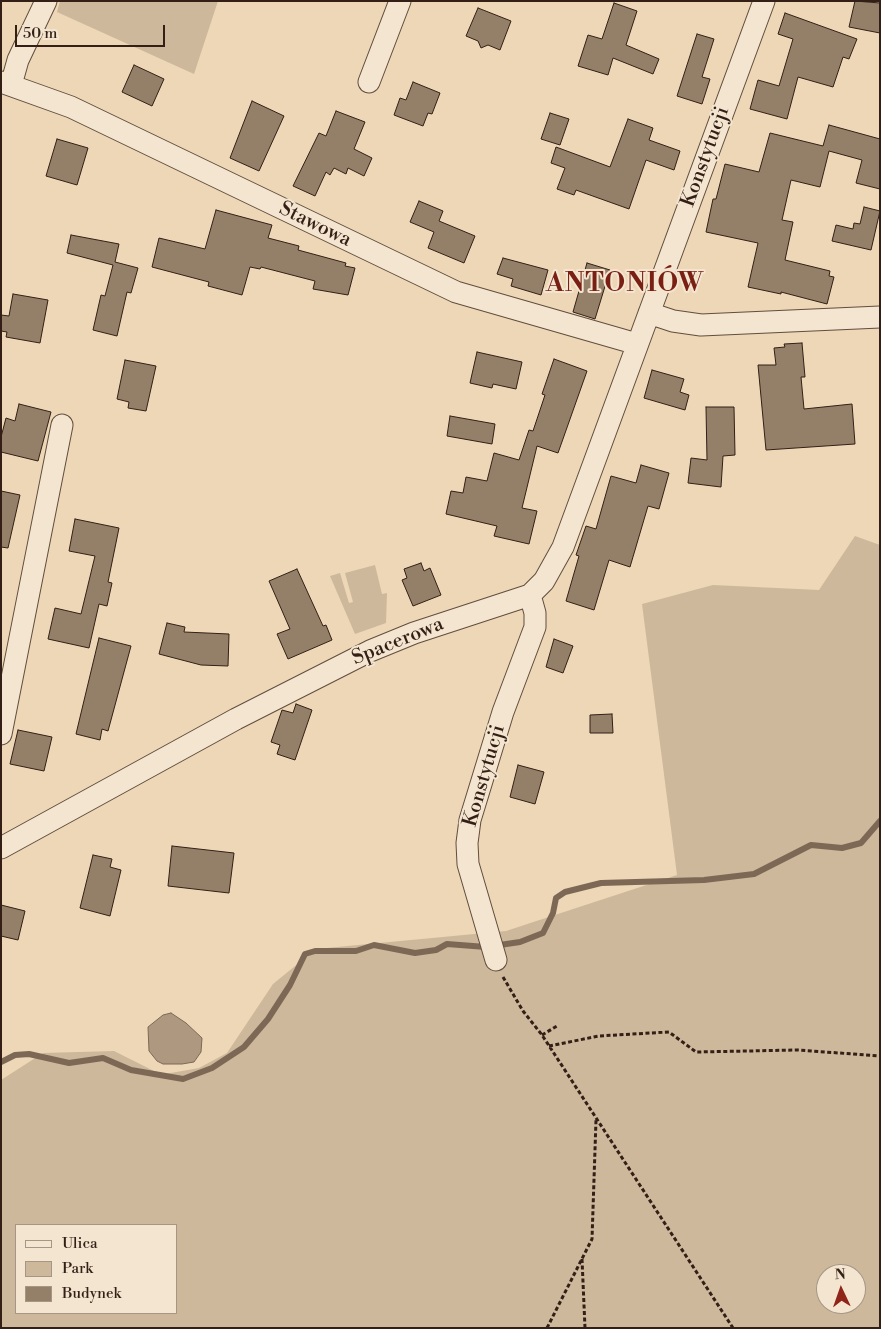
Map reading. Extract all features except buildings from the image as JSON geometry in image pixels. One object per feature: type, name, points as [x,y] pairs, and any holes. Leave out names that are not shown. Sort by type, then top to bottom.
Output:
[{"type":"street","points":[[6,83],[46,1]]},
{"type":"street","points":[[369,82],[400,1]]},
{"type":"street","name":"Konstytucji","points":[[649,313],[764,1]]},
{"type":"street","name":"Stawowa","points":[[6,83],[71,108],[456,292],[637,344]]},
{"type":"street","points":[[649,313],[673,321],[702,325],[880,317]]},
{"type":"street","name":"Spacerowa","points":[[1,848],[236,719],[370,651],[414,633],[530,594],[544,581],[559,557],[649,313]]},
{"type":"street","points":[[1,734],[62,425]]},
{"type":"street","name":"Konstytucji","points":[[496,960],[468,864],[467,843],[470,820],[503,712],[535,627],[535,613],[530,594]]},
{"type":"path","points":[[496,960],[507,984],[733,1328]]},
{"type":"path","points":[[542,1035],[557,1026]]},
{"type":"path","points":[[548,1046],[599,1036],[668,1032],[696,1052],[798,1050],[880,1056]]},
{"type":"path","points":[[547,1328],[592,1239],[596,1118]]},
{"type":"path","points":[[582,1259],[585,1328]]},
{"type":"green space","points":[[60,1],[218,1],[194,74],[57,12]]},
{"type":"green space","points":[[855,536],[880,545],[880,1328],[1,1328],[1,1080],[43,1053],[114,1051],[154,1071],[165,1074],[199,1068],[227,1053],[273,984],[316,949],[506,931],[677,875],[642,604],[713,585],[819,590]]},
{"type":"green space","points":[[375,565],[382,594],[387,593],[386,623],[355,634],[330,576],[340,573],[349,603],[353,602],[345,573]]},
{"type":"shaded area","points":[[171,1013],[186,1023],[202,1038],[201,1052],[194,1062],[163,1064],[157,1061],[149,1051],[148,1027],[163,1015]]},
{"type":"waterway","points":[[1,1062],[15,1055],[29,1054],[69,1063],[103,1058],[131,1070],[183,1079],[212,1068],[244,1047],[268,1019],[290,985],[305,954],[315,951],[356,951],[374,945],[415,953],[436,950],[447,944],[486,947],[520,942],[543,933],[553,913],[556,898],[565,892],[601,883],[704,880],[754,874],[811,845],[842,848],[861,843],[880,821]]},
{"type":"district","name":"ANTONIÓW","points":[[625,285]]}]
